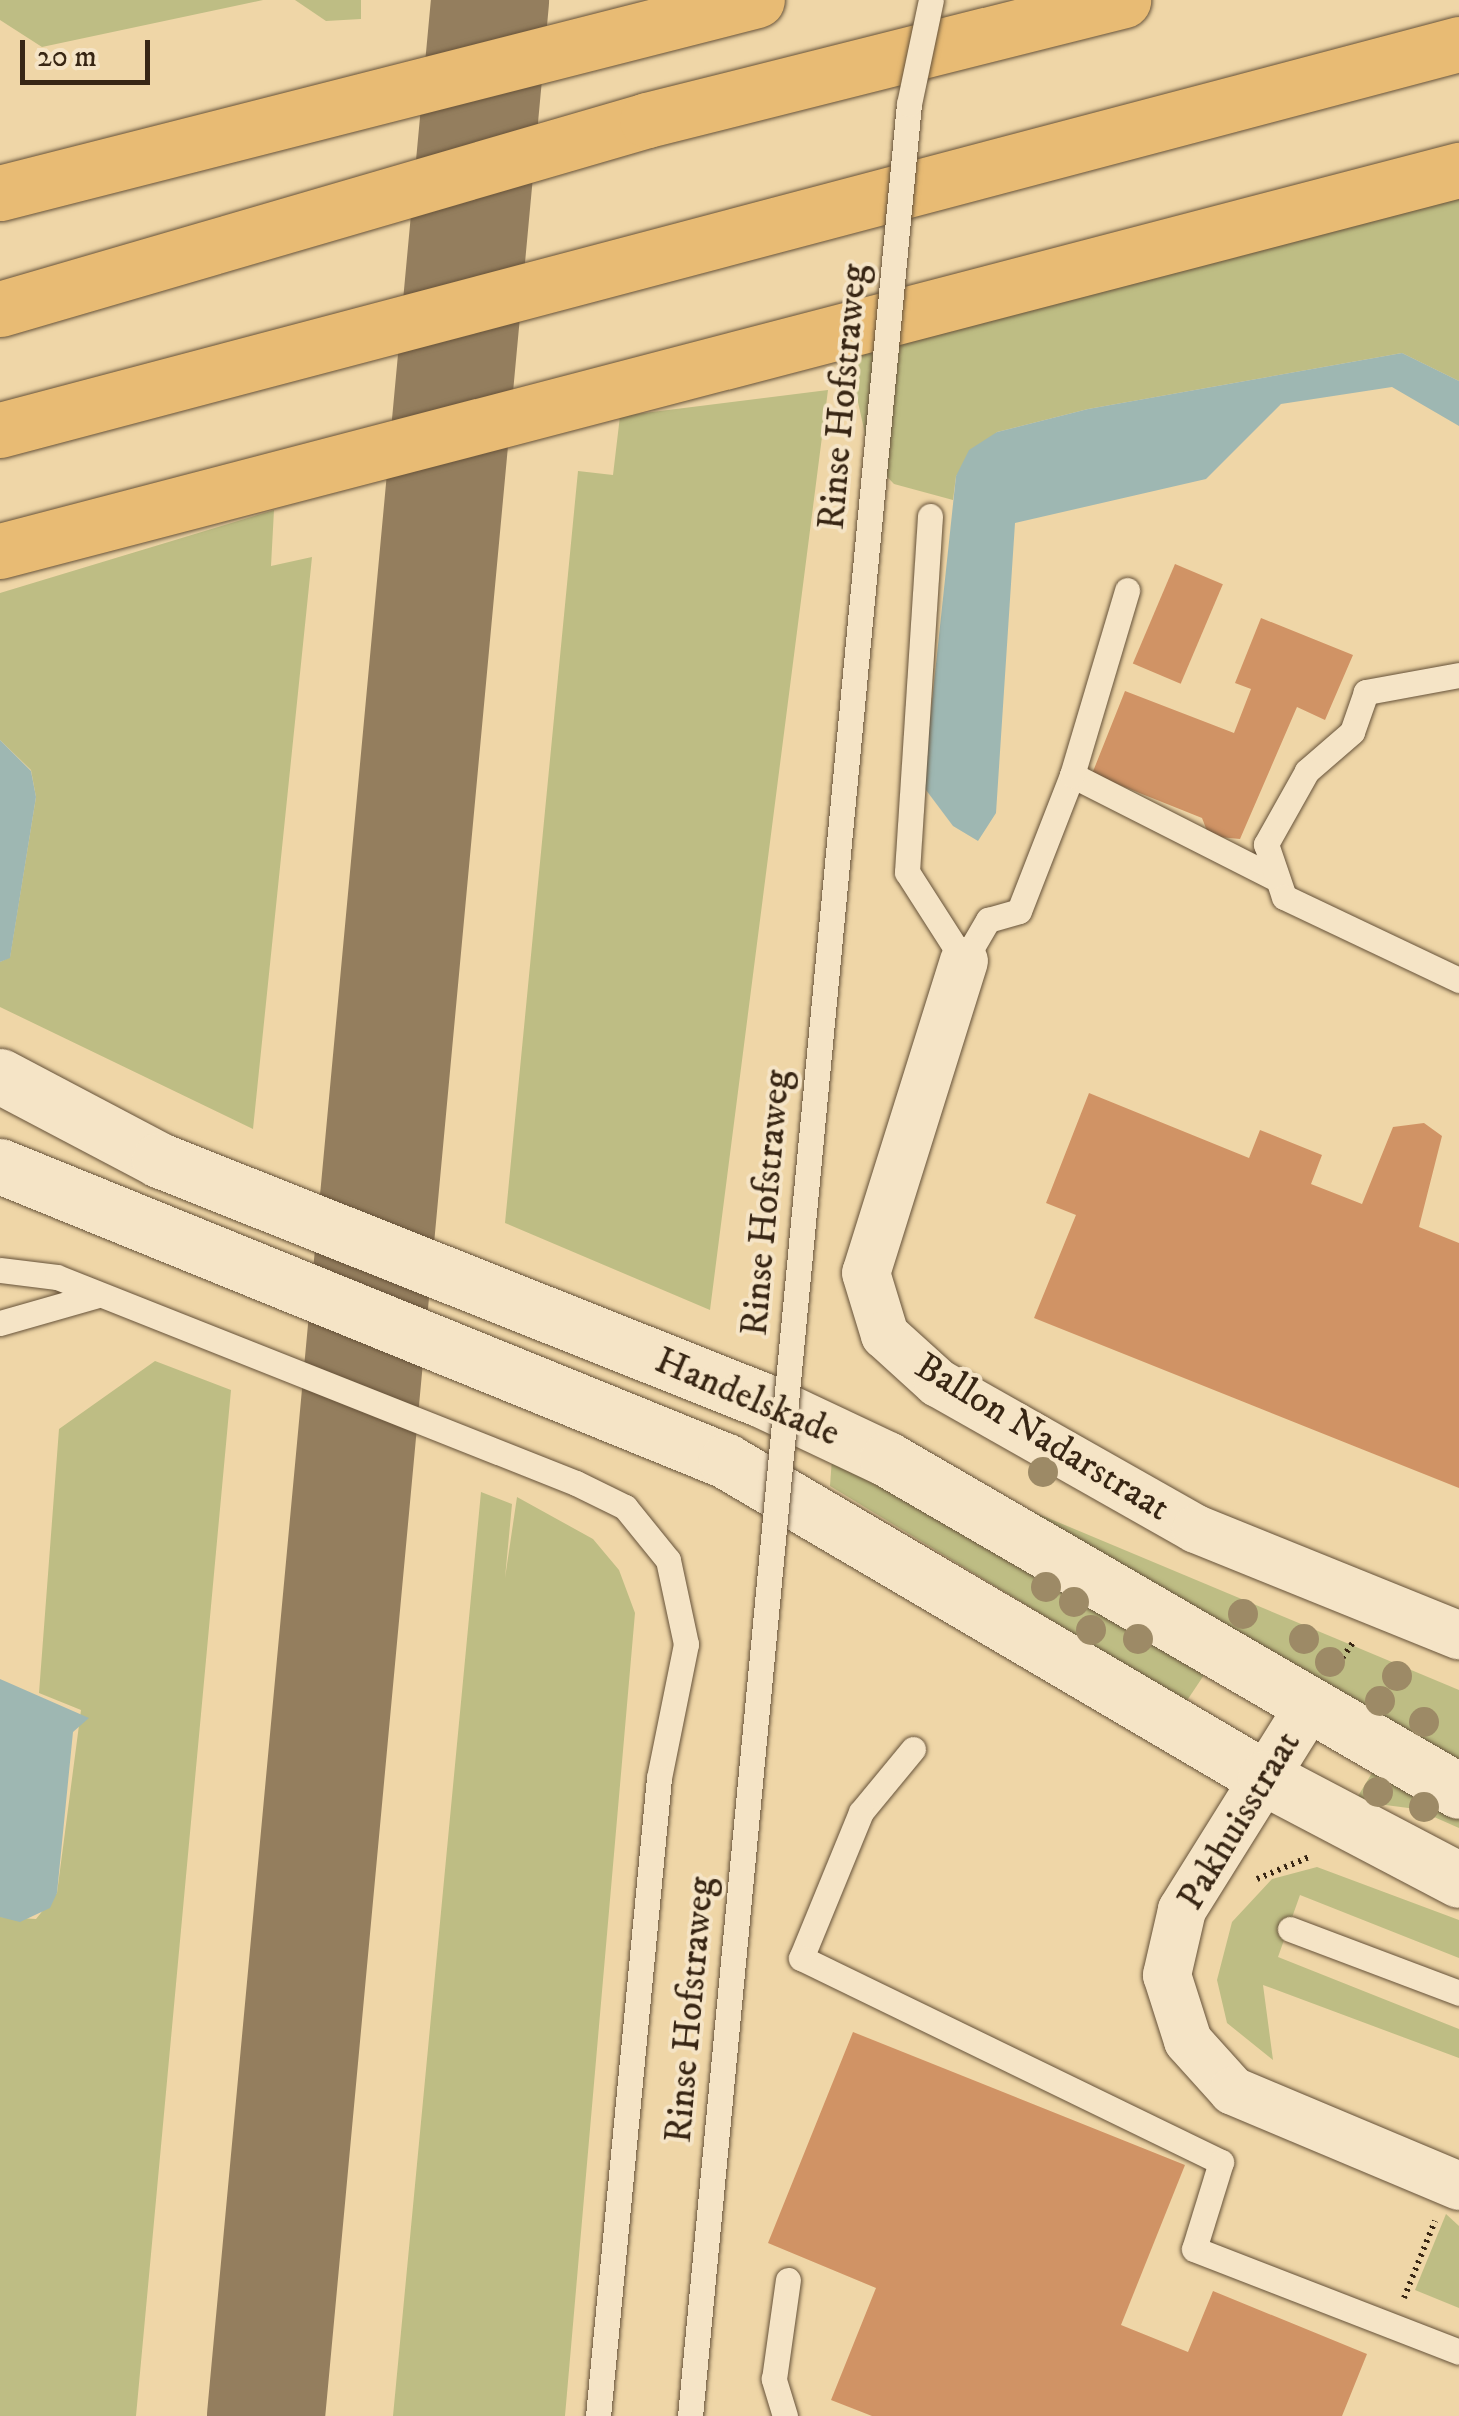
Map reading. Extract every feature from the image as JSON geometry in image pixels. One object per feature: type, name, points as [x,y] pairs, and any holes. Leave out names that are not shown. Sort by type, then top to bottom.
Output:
[{"type":"highway","points":[[0,193],[756,0]]},
{"type":"highway","points":[[0,308],[629,125],[1123,0]]},
{"type":"highway","points":[[0,430],[1459,44]]},
{"type":"highway","points":[[0,551],[1459,170]]},
{"type":"street","name":"Ballon Nadarstraat","points":[[964,961],[866,1273],[884,1335],[938,1383],[1196,1529],[1459,1635]]},
{"type":"street","name":"Handelskade","points":[[0,1076],[159,1160],[762,1400],[887,1459],[1459,1790]]},
{"type":"street","name":"Handelskade","points":[[0,1166],[726,1461],[1265,1778],[1459,1880]]},
{"type":"street","name":"Pakhuisstraat","points":[[1310,1705],[1182,1910],[1171,1944],[1167,1975],[1188,2041],[1233,2090],[1455,2184]]},
{"type":"lane","name":"Rinse Hofstraweg","points":[[690,2416],[909,104],[931,0]]},
{"type":"lane","points":[[930,516],[907,872],[964,961],[988,920],[1019,911],[1072,775],[1127,590]]},
{"type":"lane","points":[[1459,675],[1366,692],[1352,732],[1306,770],[1266,844],[1273,877],[1284,897],[1459,980]]},
{"type":"lane","points":[[1072,775],[1273,877]]},
{"type":"lane","points":[[0,1270],[58,1276],[610,1498],[656,1538],[678,1580],[685,1655],[659,1778],[598,2416]]},
{"type":"lane","points":[[0,1323],[98,1295]]},
{"type":"lane","points":[[913,1750],[861,1812],[800,1958],[1221,2162],[1194,2249],[1459,2352]]},
{"type":"lane","points":[[1290,1928],[1459,1993]]},
{"type":"lane","points":[[784,2416],[774,2378],[788,2280]]},
{"type":"path","points":[[1246,1892],[1271,1867],[1315,1856]]},
{"type":"path","points":[[1393,2326],[1455,2184]]},
{"type":"shaded area","points":[[0,0],[263,0],[42,47],[0,20]]},
{"type":"shaded area","points":[[295,0],[361,0],[361,19],[326,21]]},
{"type":"shaded area","points":[[1459,198],[1459,381],[1402,353],[1088,409],[997,432],[956,476],[953,500],[894,484],[871,460],[848,358]]},
{"type":"shaded area","points":[[828,390],[710,1310],[505,1223],[578,471],[613,475],[620,416]]},
{"type":"shaded area","points":[[274,510],[271,566],[312,557],[253,1129],[0,1007],[0,962],[10,957],[36,797],[31,770],[0,740],[0,593]]},
{"type":"shaded area","points":[[155,1361],[231,1390],[136,2416],[0,2416],[0,1917],[36,1919],[57,1893],[81,1710],[39,1693],[59,1429]]},
{"type":"shaded area","points":[[832,1458],[1206,1672],[1186,1702],[830,1486]]},
{"type":"shaded area","points":[[481,1492],[512,1504],[505,1578],[517,1497],[593,1539],[619,1570],[635,1613],[565,2416],[393,2416]]},
{"type":"shaded area","points":[[1029,1510],[1459,1690],[1459,1759],[1417,1739]]},
{"type":"shaded area","points":[[1375,1768],[1459,1812],[1459,1828],[1416,1809],[1355,1801]]},
{"type":"shaded area","points":[[1317,1867],[1459,1920],[1459,1958],[1300,1895],[1278,1957],[1459,2029],[1459,2058],[1263,1985],[1273,2060],[1227,2023],[1217,1980],[1232,1922],[1272,1879]]},
{"type":"shaded area","points":[[1446,2214],[1459,2226],[1459,2308],[1415,2290]]},
{"type":"water","points":[[1402,353],[1459,381],[1459,426],[1392,387],[1281,404],[1206,479],[1015,523],[996,813],[978,841],[953,826],[923,786],[956,476],[969,450],[997,432],[1088,409]]},
{"type":"water","points":[[0,740],[31,771],[36,797],[10,958],[0,962]]},
{"type":"water","points":[[0,1679],[89,1718],[73,1732],[57,1893],[50,1908],[20,1922],[0,1917]]},
{"type":"building","points":[[1175,564],[1223,584],[1181,684],[1133,663]]},
{"type":"building","points":[[1261,618],[1353,655],[1325,720],[1297,707],[1240,839],[1209,836],[1202,818],[1092,774],[1125,691],[1234,733],[1251,689],[1235,683]]},
{"type":"building","points":[[1089,1093],[1249,1158],[1260,1130],[1322,1155],[1311,1184],[1362,1204],[1393,1127],[1424,1123],[1442,1136],[1419,1227],[1459,1243],[1459,1488],[1034,1318],[1076,1215],[1046,1203]]},
{"type":"building","points":[[853,2032],[1185,2165],[1121,2325],[1188,2352],[1213,2291],[1367,2354],[1342,2416],[872,2416],[831,2400],[876,2288],[768,2243]]},
{"type":"taxiway","points":[[266,2416],[490,0]]}]
